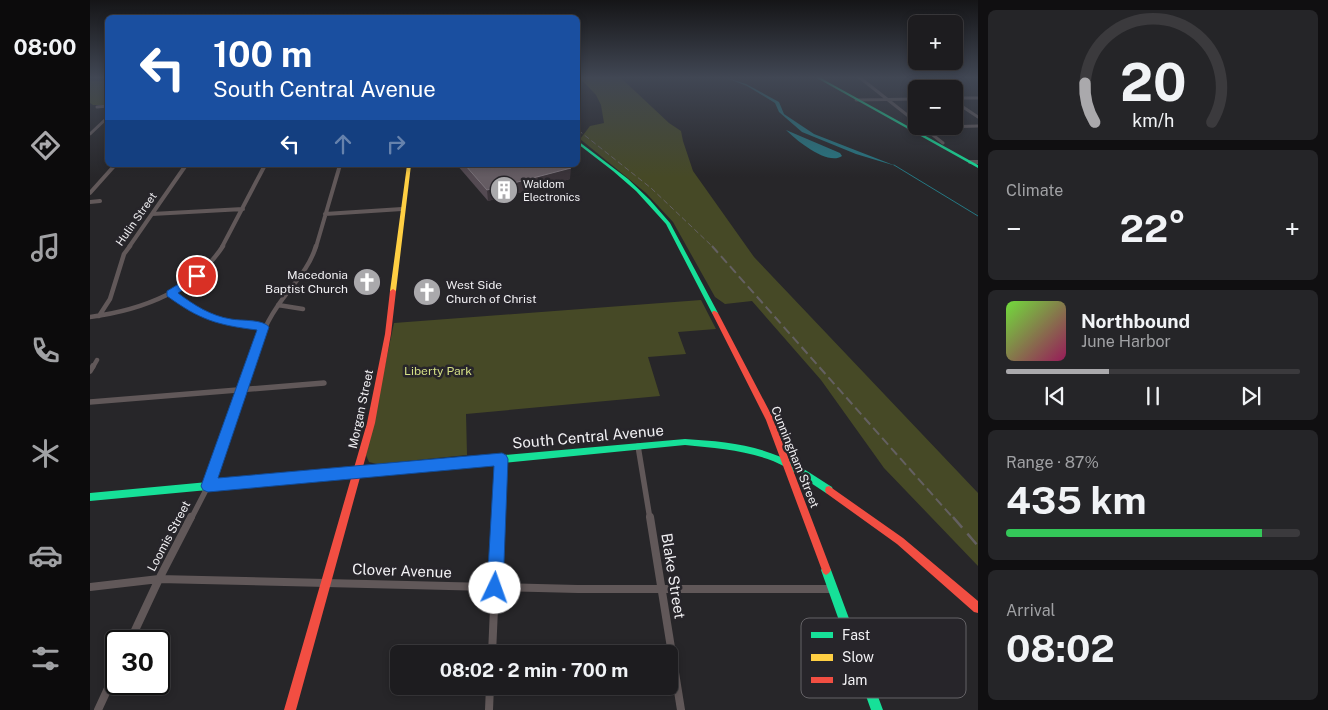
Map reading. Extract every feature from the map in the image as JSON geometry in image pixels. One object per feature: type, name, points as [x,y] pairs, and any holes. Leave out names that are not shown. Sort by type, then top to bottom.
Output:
[{"type":"main road","points":[[875,110],[908,128]]},
{"type":"main road","points":[[922,135],[974,162],[978,167]]},
{"type":"main road","name":"Cunningham Street","points":[[580,144],[654,206],[668,224],[770,420],[844,618]]},
{"type":"main road","name":"Morgan Street","points":[[290,710],[371,423],[388,334],[409,167]]},
{"type":"main road","name":"South Central Avenue","points":[[90,497],[638,446],[686,442],[709,443],[761,454],[788,466],[834,492],[870,516],[978,608]]},
{"type":"main road","name":"Cunningham Street","points":[[873,698],[877,710]]},
{"type":"street","points":[[90,134],[105,120]]},
{"type":"street","points":[[963,126],[978,126]]},
{"type":"street","points":[[934,135],[944,143]]},
{"type":"street","points":[[90,193],[114,167]]},
{"type":"street","name":"Hulin Street","points":[[99,316],[110,298],[124,254],[185,167]]},
{"type":"street","points":[[90,317],[136,308],[171,293],[197,276],[218,254],[264,167]]},
{"type":"street","name":"Loomis Street","points":[[135,630],[159,579],[208,486],[264,327],[278,305],[306,269],[314,254],[339,167]]},
{"type":"street","points":[[90,202],[100,201]]},
{"type":"street","points":[[152,214],[243,209]]},
{"type":"street","points":[[325,214],[402,209]]},
{"type":"street","points":[[171,293],[195,311],[227,323],[264,327]]},
{"type":"street","points":[[278,305],[303,308]]},
{"type":"street","points":[[90,371],[97,360]]},
{"type":"street","points":[[90,402],[324,383]]},
{"type":"street","name":"Blake Street","points":[[638,446],[680,710]]},
{"type":"street","points":[[492,645],[502,459]]},
{"type":"street","name":"Clover Avenue","points":[[90,587],[159,579],[495,588],[662,590],[833,589]]},
{"type":"street","points":[[98,710],[105,695]]},
{"type":"street","points":[[489,710],[490,695]]},
{"type":"green space","points":[[602,110],[655,110],[681,131],[693,171],[754,257],[978,493],[978,566],[884,468],[821,380],[752,301],[725,304],[715,297],[673,222],[646,193],[580,139],[590,126],[604,123]]},
{"type":"green space","name":"Liberty Park","points":[[701,300],[716,329],[678,332],[686,354],[648,357],[660,396],[466,414],[467,455],[377,464],[369,462],[366,455],[394,323]]},
{"type":"water","points":[[778,110],[782,110],[784,114],[814,134],[896,166],[856,154],[802,132]]},
{"type":"water","points":[[786,130],[840,153],[842,156],[829,158],[821,155],[805,146]]},
{"type":"building","points":[[467,167],[571,168],[487,190]]},
{"type":"waterway","points":[[894,165],[978,216]]},
{"type":"railway","points":[[580,132],[651,188],[712,246]]},
{"type":"railway","points":[[712,246],[954,519]]},
{"type":"railway","points":[[953,517],[978,546]]},
{"type":"traffic: fast","points":[[876,110],[978,167]]},
{"type":"traffic: fast","points":[[580,144],[637,190],[668,224],[715,313]]},
{"type":"traffic: fast","points":[[482,461],[685,442],[731,447],[765,455],[803,473],[829,490]]},
{"type":"traffic: fast","points":[[90,497],[283,479]]},
{"type":"traffic: fast","points":[[826,570],[843,618]]},
{"type":"traffic: fast","points":[[873,698],[877,710]]},
{"type":"traffic: slow","points":[[393,291],[409,167]]},
{"type":"traffic: slow","points":[[283,479],[482,461]]},
{"type":"traffic: jam","points":[[290,710],[371,423],[388,334],[393,291]]},
{"type":"traffic: jam","points":[[715,313],[770,420],[826,570]]},
{"type":"traffic: jam","points":[[829,490],[900,541],[978,608]]},
{"type":"place","name":"Waldom Electronics","points":[[504,190]]},
{"type":"place","name":"Macedonia Baptist Church","points":[[367,282]]},
{"type":"place","name":"West Side Church of Christ","points":[[427,292]]},
{"type":"route","points":[[197,276],[171,293],[195,311],[227,323],[264,327],[208,486],[502,459],[495,588]]}]
